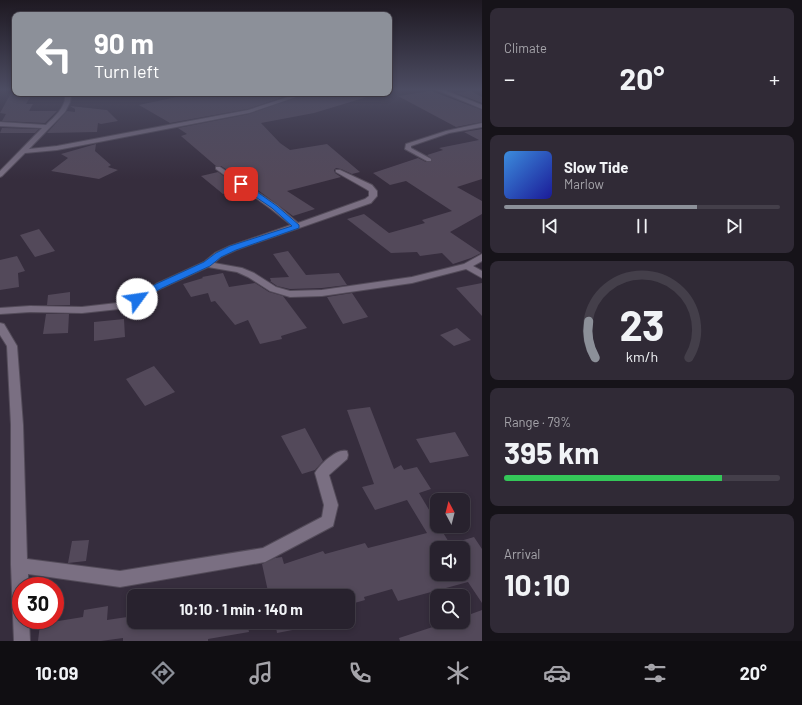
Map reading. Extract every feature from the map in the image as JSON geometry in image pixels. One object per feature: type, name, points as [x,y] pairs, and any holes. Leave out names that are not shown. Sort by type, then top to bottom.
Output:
[{"type":"street","points":[[0,175],[21,152],[55,120]]},
{"type":"street","points":[[21,152],[57,148],[203,120]]},
{"type":"street","points":[[0,124],[47,127]]},
{"type":"street","points":[[429,160],[408,149],[408,145],[448,132],[482,126]]},
{"type":"street","points":[[218,168],[274,207],[297,226]]},
{"type":"street","points":[[0,311],[99,309],[120,306],[207,264],[218,255],[233,248],[368,201],[373,196],[373,191],[369,187],[338,171]]},
{"type":"street","points":[[207,264],[239,270],[251,275],[273,289],[290,294],[322,293],[412,280],[467,266],[482,257]]},
{"type":"street","points":[[467,266],[482,275]]},
{"type":"street","points":[[0,326],[12,346],[18,425],[20,577]]},
{"type":"street","points":[[19,564],[120,579],[265,555],[328,520],[331,505],[322,473],[342,455]]},
{"type":"street","points":[[21,629],[22,641]]},
{"type":"building","points":[[3,120],[48,120],[45,123],[2,121]]},
{"type":"building","points":[[59,120],[118,121],[101,124],[98,123],[97,132],[47,133]]},
{"type":"building","points":[[165,120],[187,120],[170,123]]},
{"type":"building","points":[[219,120],[277,120],[261,123],[280,143],[290,150],[327,144],[360,172],[352,174],[336,168],[334,170],[335,173],[341,177],[287,191],[315,209],[293,216],[251,185],[221,166],[216,166],[181,136],[187,134],[178,128]]},
{"type":"building","points":[[443,120],[482,120],[482,122],[456,127]]},
{"type":"building","points":[[2,128],[39,129],[35,133],[0,133]]},
{"type":"building","points":[[482,129],[482,179],[457,187],[482,201],[482,214],[450,232],[481,253],[453,264],[442,253],[420,256],[417,252],[391,253],[347,219],[364,214],[389,233],[425,223],[422,220],[452,211],[406,181],[390,185],[373,173],[418,158],[426,162],[431,162],[432,159],[427,155],[443,150],[439,148],[479,140],[464,132]]},
{"type":"building","points":[[96,144],[95,151],[111,165],[108,167],[118,170],[99,179],[51,171],[68,158],[61,154]]},
{"type":"building","points":[[218,172],[240,188],[223,194],[201,176]]},
{"type":"building","points":[[39,229],[55,251],[35,257],[20,235]]},
{"type":"building","points":[[288,251],[306,275],[339,273],[347,285],[322,288],[290,289],[277,286],[270,281],[270,278],[289,277],[273,254]]},
{"type":"building","points":[[17,256],[25,271],[18,273],[19,287],[0,290],[0,260]]},
{"type":"building","points":[[223,273],[229,287],[255,283],[269,292],[283,296],[307,328],[281,336],[282,339],[260,344],[248,320],[235,325],[215,301],[211,302],[208,293],[191,297],[183,284],[203,278],[202,277]]},
{"type":"building","points":[[482,283],[482,316],[456,288]]},
{"type":"building","points":[[70,292],[70,305],[47,305],[48,295]]},
{"type":"building","points":[[352,293],[368,317],[343,324],[327,297]]},
{"type":"building","points":[[46,314],[69,314],[68,333],[43,334]]},
{"type":"building","points":[[124,319],[125,337],[94,341],[94,322]]},
{"type":"building","points":[[457,328],[471,340],[454,346],[440,335]]},
{"type":"building","points":[[154,366],[175,392],[145,406],[126,379]]},
{"type":"building","points":[[370,407],[394,469],[401,465],[404,470],[417,467],[431,489],[419,493],[430,511],[430,533],[443,533],[448,541],[430,541],[430,581],[470,581],[470,541],[460,541],[474,537],[482,549],[482,603],[468,582],[442,589],[430,589],[430,592],[398,601],[392,589],[364,597],[365,600],[355,603],[355,589],[267,589],[262,564],[275,558],[282,557],[284,564],[323,551],[325,554],[365,543],[368,548],[427,533],[407,500],[375,510],[362,487],[374,484],[347,410]]},
{"type":"building","points":[[305,428],[323,461],[315,470],[302,474],[281,436]]},
{"type":"building","points":[[455,432],[469,456],[430,463],[416,439]]},
{"type":"building","points":[[89,540],[86,561],[68,563],[72,541]]},
{"type":"building","points":[[108,606],[107,620],[127,617],[127,629],[248,629],[249,632],[208,639],[208,641],[123,641],[123,638],[101,641],[38,641],[39,629],[64,629],[64,620],[83,617],[84,610]]},
{"type":"building","points":[[482,610],[482,641],[400,641],[399,638],[430,628],[470,629],[470,614]]},
{"type":"building","points":[[276,629],[298,629],[277,633]]},
{"type":"route","points":[[137,299],[159,286],[207,264],[218,255],[233,248],[297,226],[274,207],[241,184]]}]
